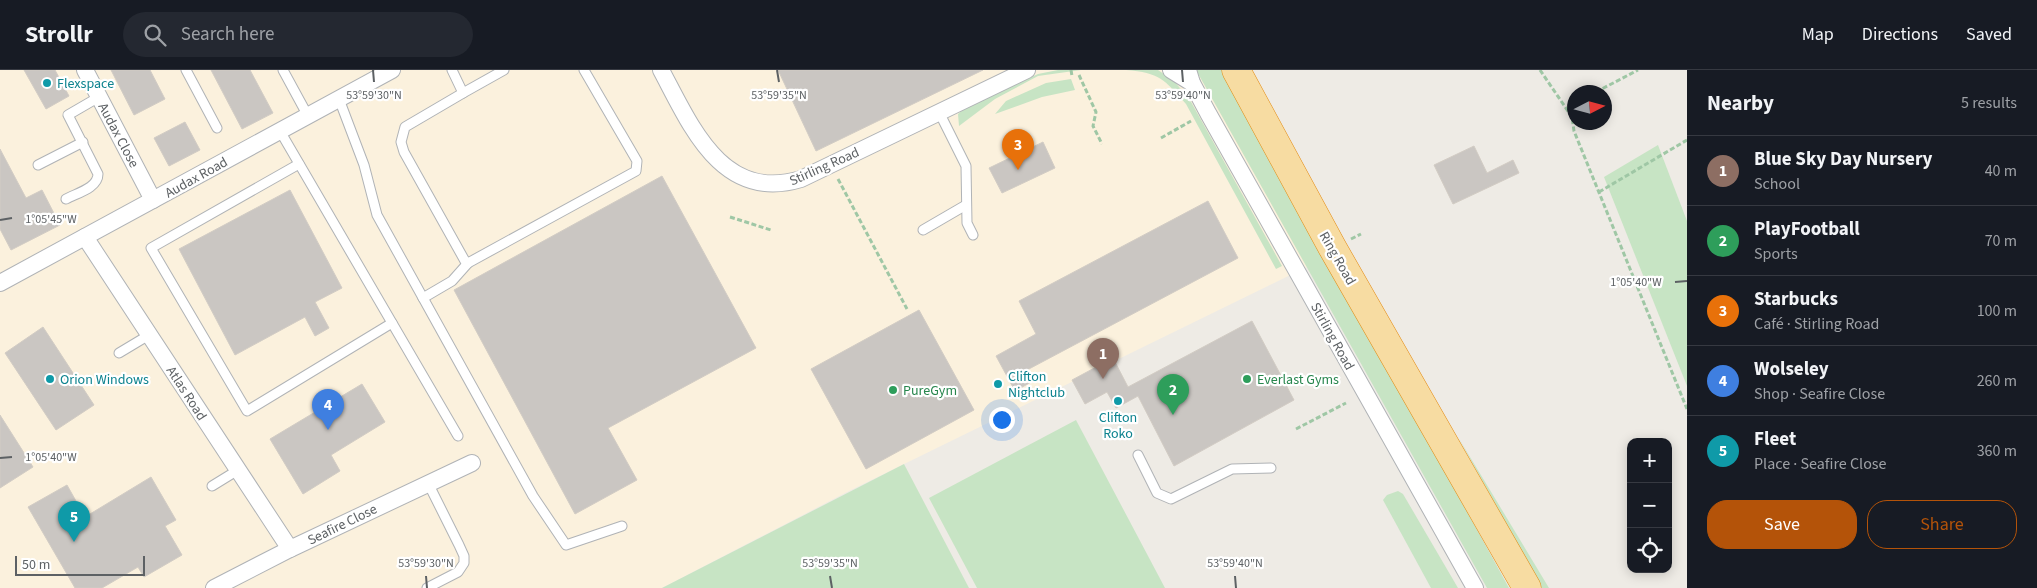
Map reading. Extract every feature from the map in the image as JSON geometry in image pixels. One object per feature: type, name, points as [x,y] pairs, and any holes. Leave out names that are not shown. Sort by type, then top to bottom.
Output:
[{"type":"highway","name":"Ring Road","points":[[1236,70],[1332,247],[1527,588]]},
{"type":"street","name":"Audax Close","points":[[85,70],[153,200]]},
{"type":"street","name":"Audax Road","points":[[0,283],[392,70]]},
{"type":"street","name":"Stirling Road","points":[[661,70],[692,128],[714,158],[737,175],[763,184],[786,184],[800,180],[1027,70]]},
{"type":"street","name":"Stirling Road","points":[[1171,70],[1190,76],[1474,588]]},
{"type":"street","name":"Atlas Road","points":[[84,237],[290,549]]},
{"type":"street","name":"Seafire Close","points":[[214,588],[290,549],[472,462]]},
{"type":"lane","points":[[186,70],[217,128]]},
{"type":"lane","points":[[282,70],[308,116]]},
{"type":"lane","points":[[452,70],[463,92]]},
{"type":"lane","points":[[468,263],[465,261],[404,152],[401,142],[405,127],[504,70]]},
{"type":"lane","points":[[423,298],[452,281],[468,263],[636,170],[637,161],[584,70]]},
{"type":"lane","points":[[66,199],[96,183],[98,178],[98,174],[83,142],[68,115],[99,97]]},
{"type":"lane","points":[[339,99],[364,165],[377,215],[533,496],[566,545],[622,526]]},
{"type":"lane","points":[[939,112],[966,166],[967,223],[973,235]]},
{"type":"lane","points":[[280,131],[458,436]]},
{"type":"lane","points":[[38,165],[83,142]]},
{"type":"lane","points":[[299,164],[151,248],[247,411],[392,323]]},
{"type":"lane","points":[[923,230],[966,205]]},
{"type":"lane","points":[[119,353],[149,335]]},
{"type":"lane","points":[[1138,455],[1157,493],[1171,499],[1232,469],[1272,468]]},
{"type":"lane","points":[[212,486],[238,470]]},
{"type":"lane","points":[[427,588],[458,572],[464,563],[464,556],[428,483]]},
{"type":"path","points":[[1071,70],[1072,76]]},
{"type":"path","points":[[1540,70],[1567,110]]},
{"type":"path","points":[[1609,85],[1638,70]]},
{"type":"path","points":[[1079,75],[1096,112],[1093,126],[1102,144]]},
{"type":"path","points":[[1161,138],[1191,121]]},
{"type":"path","points":[[1574,130],[1687,409]]},
{"type":"path","points":[[1599,192],[1687,140]]},
{"type":"path","points":[[838,179],[907,309]]},
{"type":"path","points":[[730,217],[770,230]]},
{"type":"path","points":[[1296,429],[1346,403]]},
{"type":"shaded area","points":[[0,70],[1215,70],[1317,262],[849,491],[662,588],[0,588]]},
{"type":"green space","points":[[1058,70],[1081,70],[1038,76],[995,99],[959,126],[958,114],[966,107],[1038,74]]},
{"type":"green space","points":[[1126,70],[1158,70],[1174,81],[1190,100],[1282,266],[1276,269],[1186,104],[1166,83],[1154,75]]},
{"type":"green space","points":[[1196,70],[1225,70],[1509,588],[1487,588]]},
{"type":"green space","points":[[1071,79],[1075,90],[1042,97],[995,114],[1006,101],[1046,83]]},
{"type":"green space","points":[[1658,145],[1687,221],[1687,386],[1604,177]]},
{"type":"green space","points":[[1076,420],[1165,588],[977,588],[929,498]]},
{"type":"green space","points":[[1458,437],[1549,588],[1542,588]]},
{"type":"green space","points":[[904,464],[969,588],[662,588]]},
{"type":"green space","points":[[1398,491],[1403,494],[1458,588],[1431,588],[1383,500],[1387,495]]},
{"type":"building","name":"Flexspace","points":[[24,70],[55,70],[69,96],[46,109]]},
{"type":"building","points":[[111,70],[150,70],[165,99],[134,115]]},
{"type":"building","points":[[211,70],[250,70],[273,113],[242,129]]},
{"type":"building","points":[[778,70],[983,70],[816,151]]},
{"type":"building","points":[[185,122],[200,150],[169,166],[154,138]]},
{"type":"building","points":[[1043,142],[1055,168],[1002,193],[989,168]]},
{"type":"building","points":[[1474,146],[1487,173],[1513,160],[1519,173],[1453,204],[1434,165]]},
{"type":"building","points":[[0,149],[26,198],[42,190],[60,225],[11,250],[0,229]]},
{"type":"building","points":[[662,176],[756,348],[608,428],[637,480],[575,514],[454,290]]},
{"type":"building","points":[[290,190],[342,288],[315,302],[329,328],[315,336],[305,317],[235,355],[179,249]]},
{"type":"building","points":[[1208,201],[1238,258],[1027,370],[1033,381],[1015,391],[996,356],[1036,334],[1019,301]]},
{"type":"building","name":"PureGym","points":[[919,310],[974,410],[866,469],[811,369]]},
{"type":"building","points":[[1252,321],[1294,400],[1174,466],[1138,396],[1116,408],[1107,392],[1085,404],[1072,380],[1113,358],[1128,387]]},
{"type":"building","name":"Orion Windows","points":[[43,327],[94,405],[56,430],[5,353]]},
{"type":"building","points":[[362,384],[385,422],[331,455],[340,471],[303,494],[270,439]]},
{"type":"building","points":[[0,415],[33,467],[0,488]]},
{"type":"building","points":[[151,477],[176,520],[165,526],[182,555],[144,577],[138,567],[102,588],[75,588],[28,507],[67,485],[85,517]]},
{"type":"place","name":"Flexspace","points":[[47,83]]},
{"type":"place","name":"Starbucks","points":[[1018,170]]},
{"type":"place","name":"Orion Windows","points":[[50,379]]},
{"type":"place","name":"Blue Sky Day Nursery","points":[[1103,379]]},
{"type":"place","name":"Everlast Gyms","points":[[1247,379]]},
{"type":"place","name":"Clifton Nightclub","points":[[998,384]]},
{"type":"place","name":"PureGym","points":[[893,390]]},
{"type":"place","name":"Clifton Roko","points":[[1118,401]]},
{"type":"place","name":"PlayFootball","points":[[1173,415]]},
{"type":"place","name":"Wolseley","points":[[328,430]]},
{"type":"place","name":"Fleet","points":[[74,542]]}]
